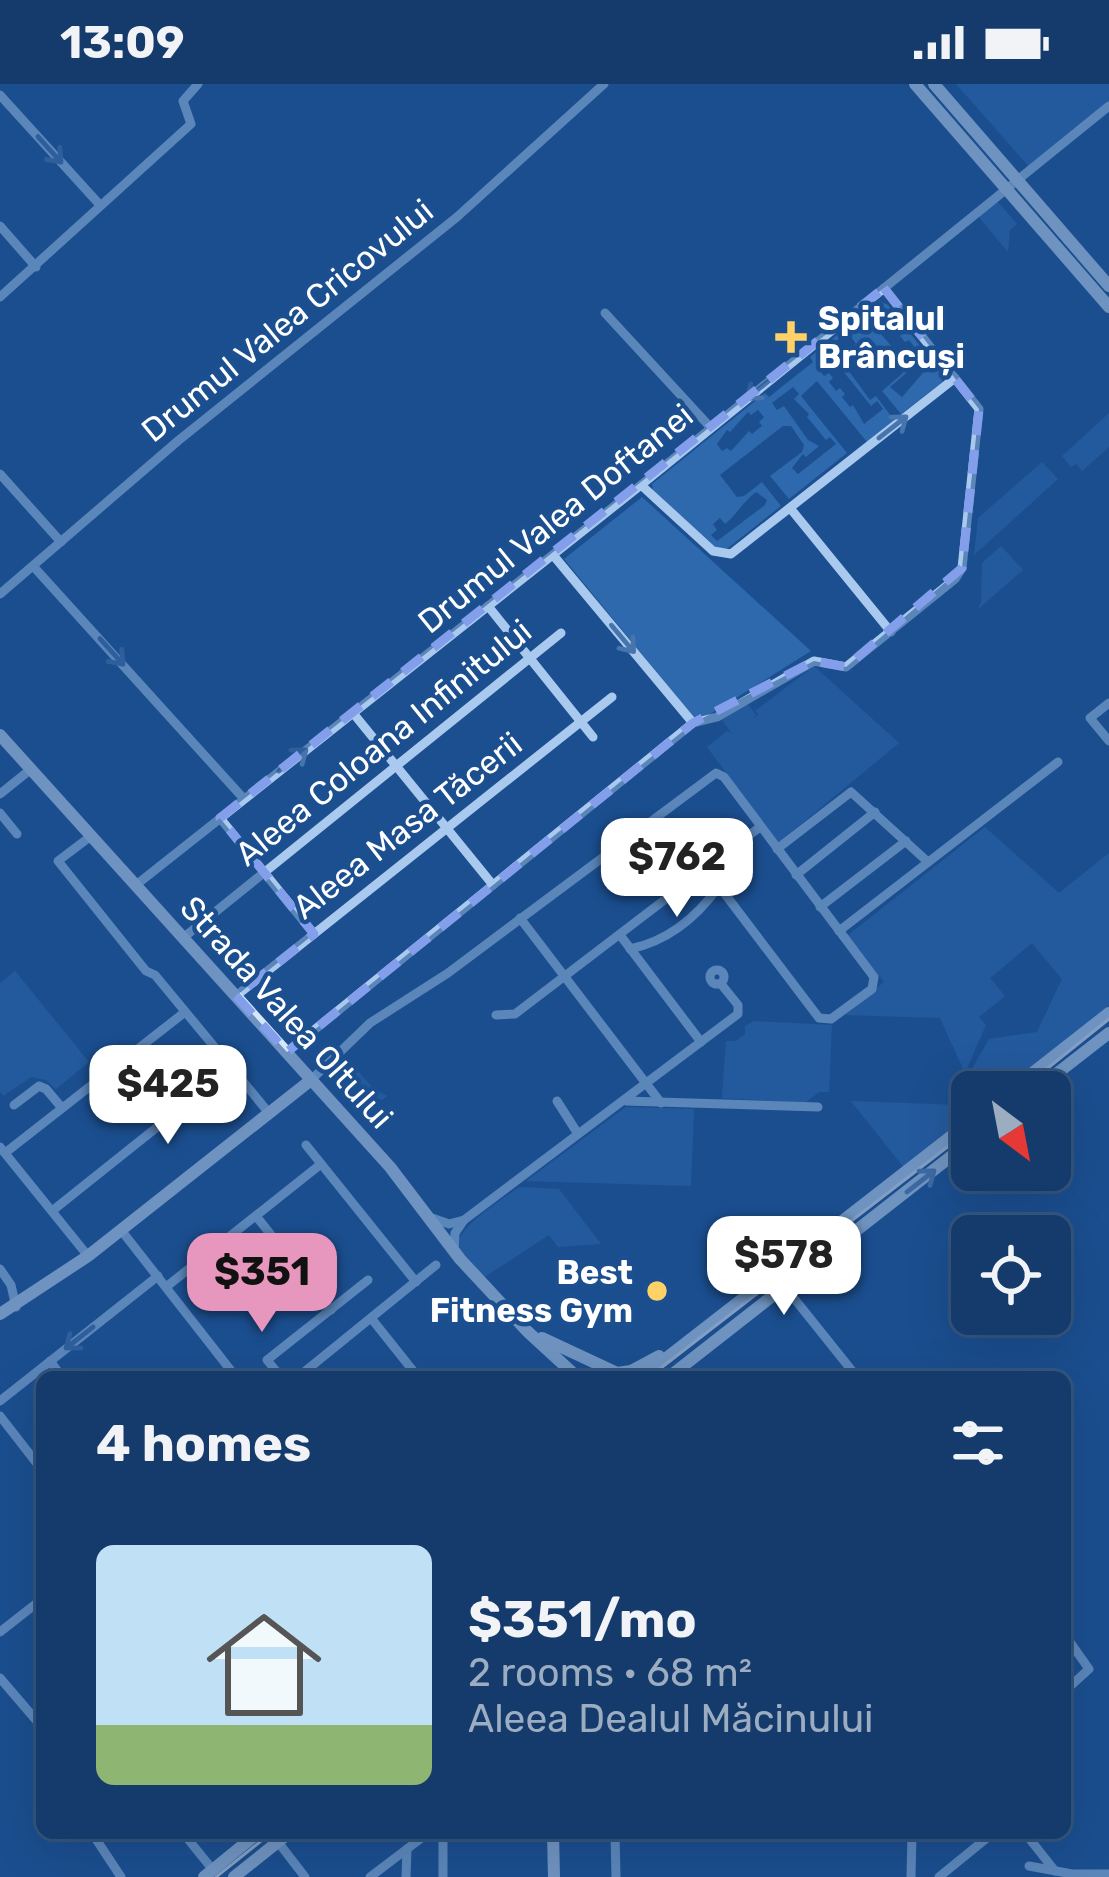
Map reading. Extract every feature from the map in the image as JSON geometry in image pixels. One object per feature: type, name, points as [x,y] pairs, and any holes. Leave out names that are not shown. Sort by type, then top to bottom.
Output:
[{"type":"main road","points":[[915,84],[1109,286]]},
{"type":"main road","points":[[934,84],[1109,308]]},
{"type":"main road","name":"Strada Valea Oltului","points":[[0,735],[311,1080],[559,1371]]},
{"type":"main road","points":[[1035,1071],[1109,1013]]},
{"type":"main road","points":[[1060,1071],[1109,1033]]},
{"type":"main road","points":[[0,1314],[88,1256],[311,1080]]},
{"type":"main road","points":[[661,1371],[697,1335],[951,1136]]},
{"type":"main road","points":[[663,1371],[785,1287],[951,1157]]},
{"type":"main road","points":[[527,1331],[613,1371]]},
{"type":"main road","name":"Strada Valea Oltului","points":[[527,1331],[570,1371]]},
{"type":"main road","points":[[626,1371],[697,1335]]},
{"type":"main road","points":[[208,1873],[250,1839]]},
{"type":"main road","points":[[234,1877],[283,1839]]},
{"type":"main road","points":[[554,1839],[554,1877]]},
{"type":"street","points":[[0,297],[191,124],[183,101],[198,84]]},
{"type":"street","name":"Drumul Valea Cricovului","points":[[0,594],[179,440],[457,217],[596,86]]},
{"type":"street","points":[[0,95],[100,205]]},
{"type":"street","name":"Drumul Valea Doftanei","points":[[136,885],[1109,106]]},
{"type":"street","points":[[0,226],[36,267]]},
{"type":"street","points":[[286,1052],[693,723],[716,717],[814,661],[839,668],[952,583],[962,568],[980,413],[884,288]]},
{"type":"street","points":[[604,313],[711,428]]},
{"type":"street","points":[[641,484],[722,555],[735,552],[955,378]]},
{"type":"street","points":[[0,474],[61,542]]},
{"type":"street","points":[[790,508],[891,632]]},
{"type":"street","points":[[553,555],[693,723]]},
{"type":"street","points":[[33,566],[244,799]]},
{"type":"street","points":[[488,606],[592,737]]},
{"type":"street","name":"Aleea Coloana Infinitului","points":[[183,938],[561,634]]},
{"type":"street","name":"Aleea Masa Tăcerii","points":[[236,996],[612,697]]},
{"type":"street","points":[[1109,703],[1090,718],[1109,741]]},
{"type":"street","points":[[353,713],[493,885]]},
{"type":"street","points":[[839,931],[1058,762]]},
{"type":"street","points":[[0,794],[31,769]]},
{"type":"street","points":[[311,1080],[370,1024],[440,979],[716,773],[724,776],[839,931],[874,982],[872,989],[831,1019],[819,1018],[706,869]]},
{"type":"street","points":[[777,849],[851,792],[928,862]]},
{"type":"street","points":[[796,875],[875,812]]},
{"type":"street","points":[[0,813],[17,834]]},
{"type":"street","points":[[220,818],[314,934]]},
{"type":"street","points":[[496,1015],[515,1014],[760,827]]},
{"type":"street","points":[[91,836],[58,861],[268,1114]]},
{"type":"street","points":[[820,907],[906,842]]},
{"type":"street","points":[[630,950],[675,931],[719,886]]},
{"type":"street","points":[[520,918],[661,1102]]},
{"type":"street","points":[[620,935],[701,1042]]},
{"type":"street","points":[[454,1251],[455,1233],[464,1220],[740,1011],[721,984]]},
{"type":"street","points":[[88,1256],[2,1150],[185,1012]]},
{"type":"street","points":[[52,1211],[171,1116],[126,1058]]},
{"type":"street","points":[[14,1105],[39,1086],[62,1108]]},
{"type":"street","points":[[557,1101],[578,1134]]},
{"type":"street","points":[[623,1101],[818,1107]]},
{"type":"street","points":[[306,1145],[416,1282]]},
{"type":"street","points":[[166,1287],[321,1164]]},
{"type":"street","points":[[256,1216],[331,1310]]},
{"type":"street","points":[[432,1218],[449,1225],[464,1220]]},
{"type":"street","points":[[121,1230],[231,1371]]},
{"type":"street","points":[[305,1371],[436,1265]]},
{"type":"street","points":[[0,1269],[11,1285],[16,1306]]},
{"type":"street","points":[[38,1371],[158,1276]]},
{"type":"street","points":[[276,1371],[267,1360],[368,1280]]},
{"type":"street","points":[[785,1287],[852,1371]]},
{"type":"street","points":[[370,1318],[413,1371]]},
{"type":"street","points":[[50,1361],[58,1371]]},
{"type":"street","points":[[0,1401],[36,1372]]},
{"type":"street","points":[[0,1417],[36,1462]]},
{"type":"street","points":[[0,1632],[36,1604]]},
{"type":"street","points":[[1071,1644],[1089,1669],[1071,1686]]},
{"type":"street","points":[[0,1678],[36,1720]]},
{"type":"street","points":[[30,1712],[36,1707]]},
{"type":"street","points":[[96,1839],[121,1877]]},
{"type":"street","points":[[187,1839],[208,1873]]},
{"type":"street","points":[[285,1839],[305,1877]]},
{"type":"street","points":[[370,1877],[420,1839]]},
{"type":"street","points":[[443,1839],[443,1877]]},
{"type":"street","points":[[615,1839],[616,1877]]},
{"type":"street","points":[[908,1875],[911,1839]]},
{"type":"street","points":[[939,1877],[986,1839]]},
{"type":"street","points":[[1030,1839],[1055,1871]]},
{"type":"street","points":[[406,1849],[406,1877]]},
{"type":"street","points":[[1029,1866],[1109,1874]]},
{"type":"highlighted area","points":[[884,288],[979,409],[962,568],[846,667],[814,661],[693,723],[287,1052],[236,996],[314,934],[220,818]]},
{"type":"shaded area","points":[[956,84],[1109,84],[1109,108],[1031,169]]},
{"type":"shaded area","points":[[997,201],[1017,224],[1010,230],[1008,252],[978,216]]},
{"type":"shaded area","points":[[879,301],[888,305],[942,374],[942,382],[901,414],[882,391],[903,373],[879,345],[848,370],[870,400],[876,396],[894,420],[867,442],[817,381],[801,396],[847,453],[789,499],[770,476],[802,452],[804,445],[791,426],[783,426],[720,475],[737,497],[762,482],[781,506],[728,548],[717,549],[653,491],[652,484],[765,393],[769,397],[813,362],[810,357]],"holes":[[[882,309],[929,366],[902,397],[890,387],[911,369],[874,326],[868,330],[861,321]],[[843,335],[850,335],[856,344],[835,361],[871,406],[877,401],[883,409],[864,424],[842,397],[845,394],[829,382],[833,378],[829,373],[824,376],[818,368],[827,350]],[[793,387],[799,394],[794,399],[807,417],[826,440],[830,437],[836,444],[798,474],[792,468],[803,454],[806,457],[819,446],[808,440],[784,406],[777,410],[772,403]],[[758,410],[764,417],[759,422],[762,426],[752,434],[749,431],[731,451],[722,451],[717,444],[727,430],[748,412]],[[756,492],[767,500],[717,541],[711,535],[717,530],[713,524],[720,518],[725,524]]]},
{"type":"shaded area","points":[[1109,413],[1109,447],[1082,471],[1076,464],[1071,467],[1062,456]]},
{"type":"shaded area","points":[[1042,462],[1058,479],[974,555],[978,518]]},
{"type":"shaded area","points":[[642,497],[811,651],[704,718],[695,719],[564,559]]},
{"type":"shaded area","points":[[1001,546],[1023,570],[977,610],[982,563]]},
{"type":"shaded area","points":[[814,666],[899,743],[778,843],[707,747],[727,731],[732,734],[722,720],[746,702],[756,715],[753,719],[758,715],[755,711]]},
{"type":"shaded area","points":[[985,827],[1059,893],[1109,853],[1109,1006],[1027,1071],[971,1071],[989,1039],[1037,1032],[1062,979],[1032,943],[990,978],[1005,996],[979,1017],[986,1025],[964,1071],[940,1018],[845,1015],[884,982],[847,936]]},
{"type":"shaded area","points":[[15,971],[89,1062],[56,1089],[46,1080],[31,1077],[3,1096],[0,983]]},
{"type":"shaded area","points":[[754,1021],[832,1025],[829,1092],[819,1092],[805,1103],[722,1098],[726,1041],[736,1041]]},
{"type":"shaded area","points":[[356,1069],[387,1096],[382,1100],[337,1080],[345,1071]]},
{"type":"shaded area","points":[[851,1101],[951,1105],[951,1132],[905,1169]]},
{"type":"shaded area","points":[[626,1107],[694,1109],[691,1186],[526,1181]]},
{"type":"shaded area","points":[[519,1187],[559,1189],[601,1244],[558,1247],[549,1235],[483,1278],[460,1252],[459,1240],[471,1223]]},
{"type":"tram line","points":[[1044,1071],[1109,1019]]},
{"type":"tram line","points":[[657,1371],[951,1144]]},
{"type":"tram line","points":[[216,1877],[264,1839]]},
{"type":"place","name":"Spitalul Brâncuși","points":[[791,337]]},
{"type":"place","name":"Best Fitness Gym","points":[[657,1291]]}]
